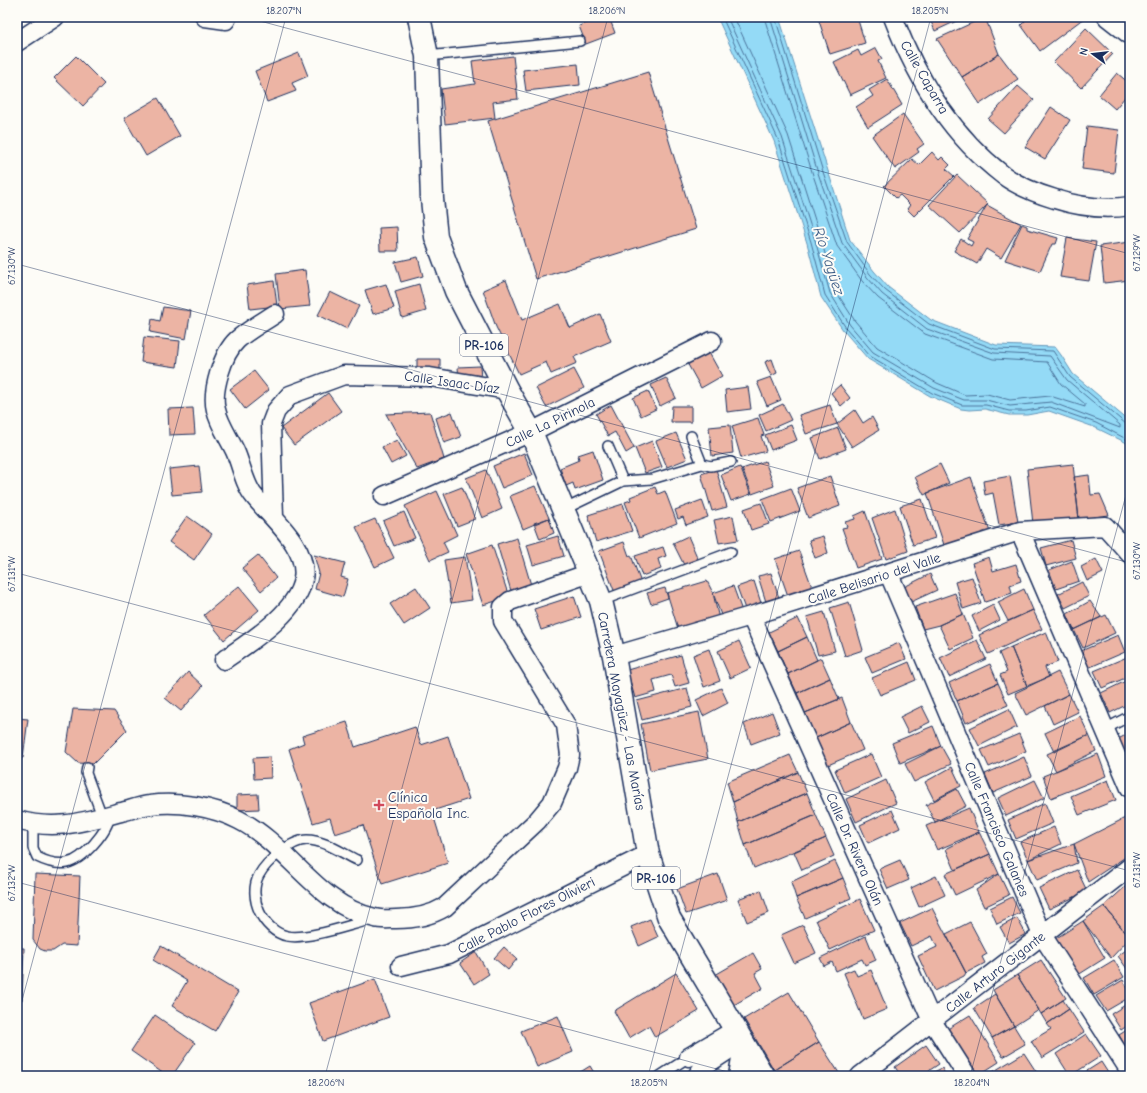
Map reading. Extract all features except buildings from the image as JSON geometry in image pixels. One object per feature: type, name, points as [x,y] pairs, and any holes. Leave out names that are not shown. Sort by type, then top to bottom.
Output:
[{"type":"main road","name":"Carretera Mayagüez - Las Marías","points":[[419,17],[427,56],[432,199],[436,237],[456,291],[507,390],[531,432],[601,601],[614,656],[648,854],[670,918],[762,1076]]},
{"type":"main road","points":[[740,1076],[741,1039]]},
{"type":"street","points":[[17,42],[55,17]]},
{"type":"street","points":[[205,17],[226,20],[227,17]]},
{"type":"street","name":"Calle Caparra","points":[[893,17],[906,51],[939,108],[977,153],[1004,176],[1037,193],[1072,204],[1112,209],[1130,206]]},
{"type":"street","points":[[1107,17],[1130,35]]},
{"type":"street","points":[[224,660],[274,623],[294,601],[300,589],[304,572],[298,550],[274,517],[252,495],[236,453],[218,417],[215,395],[221,371],[232,346],[238,340],[275,314]]},
{"type":"street","name":"Calle La Pirinola","points":[[384,496],[531,432],[712,341]]},
{"type":"street","name":"Calle Isaac Díaz","points":[[274,517],[271,424],[276,411],[290,395],[344,375],[430,377],[507,390]]},
{"type":"street","name":"Calle Belisario del Valle","points":[[614,656],[889,574],[1020,531],[1105,526],[1128,552]]},
{"type":"street","points":[[1020,531],[1130,788]]},
{"type":"street","points":[[25,823],[60,826],[150,805],[196,807],[221,812],[240,820],[266,838],[324,892],[351,910],[375,919],[408,919],[434,914],[445,907],[537,821],[552,803],[567,768],[570,755],[566,725],[503,621],[503,608],[510,602],[590,573]]},
{"type":"street","name":"Calle Francisco Galanes","points":[[889,574],[1042,935],[1130,1071]]},
{"type":"street","name":"Calle Dr. Rivera Olán","points":[[751,616],[932,1021],[967,1076]]},
{"type":"street","name":"Calle Pablo Flores Olivieri","points":[[401,966],[449,954],[648,854]]},
{"type":"street","name":"Calle Arturo Gigante","points":[[860,1076],[1130,868]]},
{"type":"street","points":[[689,1057],[741,1039]]},
{"type":"street","points":[[697,1076],[704,1066],[741,1039]]},
{"type":"lane","points":[[427,56],[580,41]]},
{"type":"lane","points":[[691,436],[702,464]]},
{"type":"lane","points":[[608,446],[623,481]]},
{"type":"lane","points":[[563,510],[623,481],[652,479],[702,464],[711,466],[731,462]]},
{"type":"lane","points":[[601,601],[730,552]]},
{"type":"lane","points":[[1105,729],[1130,716]]},
{"type":"lane","points":[[25,823],[32,848],[37,857],[56,864],[68,863],[84,853],[101,834],[109,822],[86,773],[87,767]]},
{"type":"lane","points":[[357,860],[325,844],[306,840],[290,845],[281,852],[259,875],[256,888],[258,910],[269,928],[287,936],[311,935],[375,919]]},
{"type":"lane","points":[[660,1076],[689,1057]]},
{"type":"water","name":"Río Yagüez","points":[[717,17],[779,17],[850,240],[888,287],[931,320],[996,345],[1055,347],[1073,374],[1130,422],[1130,447],[1125,442],[1094,427],[1049,411],[1027,415],[1009,415],[985,409],[961,409],[930,396],[868,359],[843,330],[821,297],[807,243],[774,141]]},
{"type":"place","name":"Clínica Española Inc.","points":[[379,805]]}]
